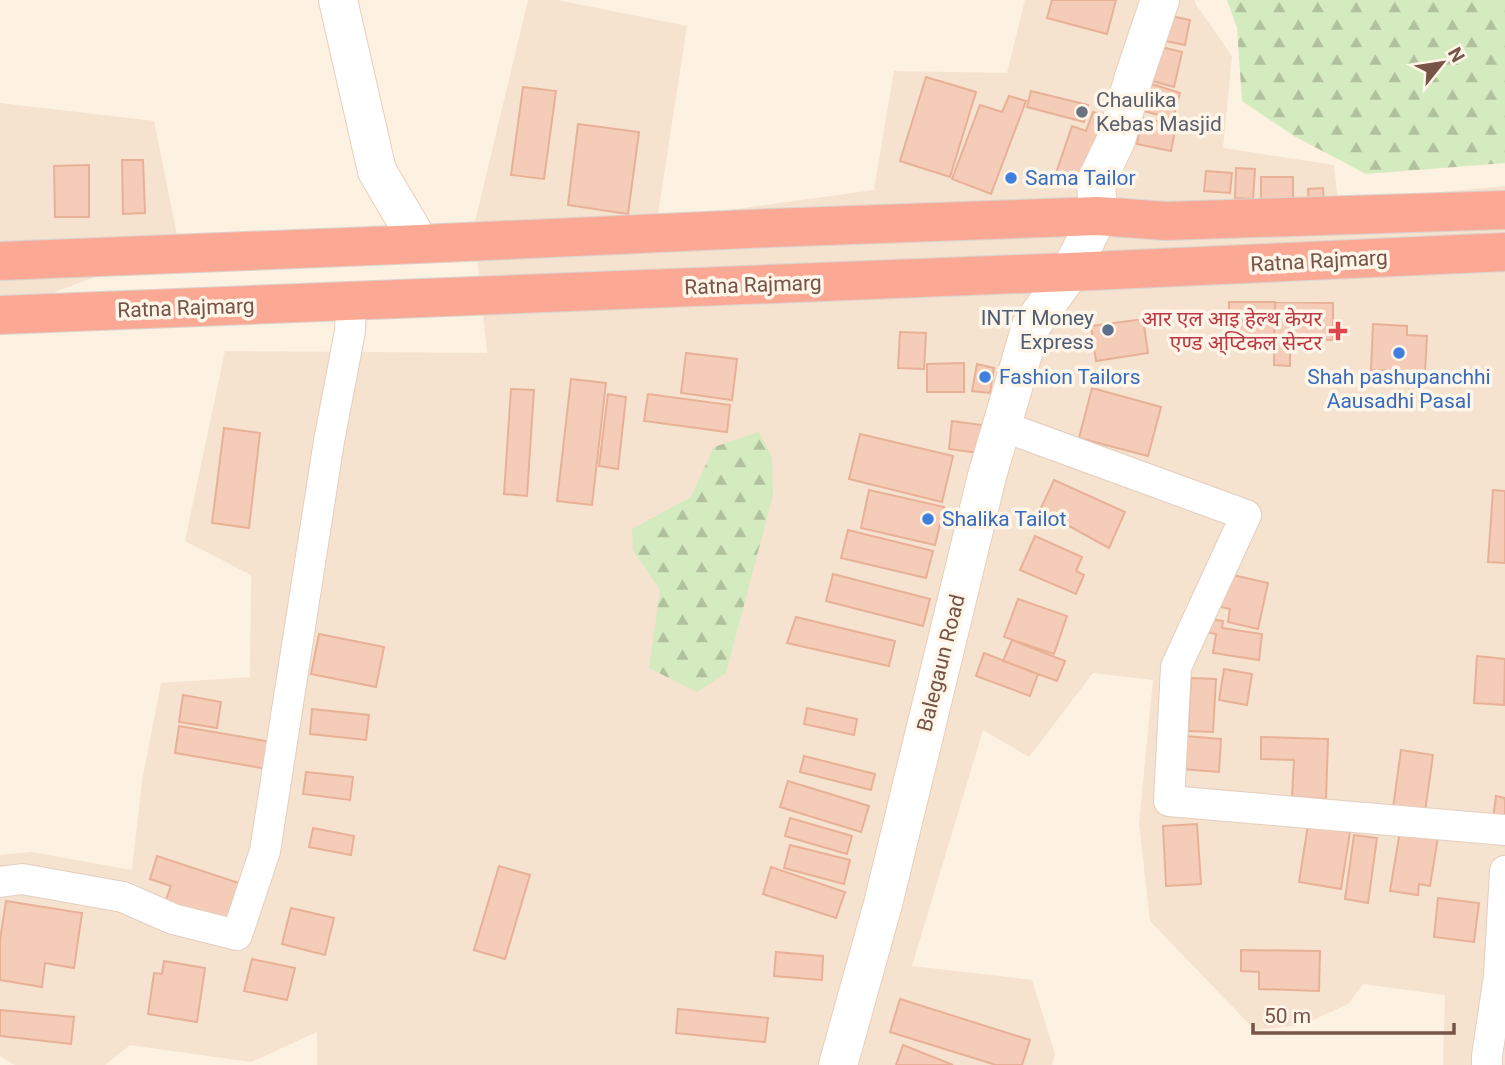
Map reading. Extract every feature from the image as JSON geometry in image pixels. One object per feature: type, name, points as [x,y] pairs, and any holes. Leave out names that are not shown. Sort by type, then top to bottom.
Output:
[{"type":"highway","name":"Ratna Rajmarg","points":[[0,261],[1098,216],[1166,221],[1505,210]]},
{"type":"highway","name":"Ratna Rajmarg","points":[[0,316],[351,301],[1075,262],[1505,252]]},
{"type":"street","points":[[338,0],[377,171],[420,244]]},
{"type":"street","points":[[1098,216],[1096,182],[1116,140],[1160,0]]},
{"type":"street","name":"Balegaun Road","points":[[838,1065],[883,904],[987,476],[1031,326],[1075,262],[1098,216]]},
{"type":"street","points":[[0,882],[22,879],[123,897],[173,919],[237,935],[265,850],[329,441],[350,331],[351,301]]},
{"type":"street","points":[[1002,426],[1246,515],[1176,667],[1169,801],[1505,830]]},
{"type":"street","points":[[1488,1065],[1499,976],[1505,872]]},
{"type":"shaded area","points":[[528,0],[557,0],[687,26],[657,220],[874,190],[894,71],[1007,73],[1025,0],[1195,0],[1232,56],[1223,148],[1334,165],[1338,202],[1505,186],[1505,1065],[1443,1065],[1445,995],[1363,984],[1348,1004],[1302,1025],[1255,1030],[1150,921],[1139,823],[1153,680],[1093,673],[1029,757],[983,730],[912,966],[1032,980],[1055,1054],[1052,1065],[317,1065],[317,1032],[251,1062],[130,1045],[105,1065],[15,1065],[0,1056],[0,855],[31,852],[132,870],[142,781],[161,683],[250,677],[251,575],[185,541],[225,351],[487,353],[474,226]]},
{"type":"shaded area","points":[[0,103],[154,121],[179,245],[0,313]]},
{"type":"green space","points":[[1227,0],[1505,0],[1505,163],[1366,174],[1294,136],[1242,101],[1237,28]]},
{"type":"green space","points":[[759,432],[772,457],[773,495],[726,673],[697,692],[649,668],[660,590],[633,550],[632,529],[691,497],[714,447]]},
{"type":"building","points":[[1052,0],[1116,0],[1107,34],[1047,18]]},
{"type":"building","points":[[1166,15],[1190,20],[1185,45],[1160,40]]},
{"type":"building","points":[[1157,46],[1182,52],[1174,87],[1149,80]]},
{"type":"building","points":[[926,77],[976,92],[950,177],[900,161]]},
{"type":"building","points":[[1152,84],[1180,93],[1173,119],[1144,111]]},
{"type":"building","points":[[523,87],[556,91],[544,179],[511,175]]},
{"type":"building","points":[[1031,91],[1088,105],[1084,122],[1027,107]]},
{"type":"building","points":[[1009,96],[1026,101],[991,194],[952,179],[980,105],[1002,112]]},
{"type":"building","points":[[1093,112],[1104,116],[1080,184],[1055,176],[1072,126],[1086,131]]},
{"type":"building","points":[[1142,118],[1176,125],[1171,151],[1137,144]]},
{"type":"building","points":[[578,124],[639,132],[628,214],[568,205]]},
{"type":"building","points":[[122,160],[143,160],[145,213],[123,214]]},
{"type":"building","points":[[89,165],[89,217],[55,217],[54,166]]},
{"type":"building","points":[[1236,168],[1255,169],[1253,199],[1235,198]]},
{"type":"building","points":[[1206,171],[1232,173],[1230,193],[1204,191]]},
{"type":"building","points":[[1261,177],[1293,177],[1293,199],[1261,199]]},
{"type":"building","points":[[1323,188],[1324,205],[1309,206],[1308,189]]},
{"type":"building","points":[[1229,302],[1275,302],[1274,334],[1249,334],[1249,349],[1229,349]]},
{"type":"building","points":[[1275,302],[1333,303],[1333,340],[1290,339],[1290,366],[1274,365]]},
{"type":"building","points":[[1143,319],[1148,353],[1096,361],[1091,326]]},
{"type":"building","name":"Shah pashupanchhi Aausadhi Pasal","points":[[1373,324],[1407,326],[1407,335],[1427,336],[1425,372],[1371,370]]},
{"type":"building","points":[[900,332],[926,333],[924,369],[898,368]]},
{"type":"building","points":[[686,353],[737,359],[732,400],[681,393]]},
{"type":"building","points":[[964,363],[964,392],[927,392],[927,364]]},
{"type":"building","points":[[977,364],[994,368],[990,393],[972,391]]},
{"type":"building","points":[[571,379],[606,383],[592,505],[557,501]]},
{"type":"building","points":[[1092,388],[1161,407],[1148,456],[1079,438]]},
{"type":"building","points":[[511,389],[534,390],[527,496],[504,494]]},
{"type":"building","points":[[608,394],[626,397],[618,469],[599,466]]},
{"type":"building","points":[[648,394],[730,405],[727,432],[644,421]]},
{"type":"building","points":[[952,421],[982,425],[979,453],[949,449]]},
{"type":"building","points":[[224,428],[260,433],[249,528],[212,523]]},
{"type":"building","points":[[860,434],[953,456],[942,502],[849,479]]},
{"type":"building","points":[[1054,480],[1125,512],[1109,548],[1040,510]]},
{"type":"building","points":[[869,490],[944,507],[935,545],[861,528]]},
{"type":"building","points":[[1493,490],[1505,491],[1505,563],[1488,562]]},
{"type":"building","points":[[848,530],[933,551],[926,578],[841,558]]},
{"type":"building","points":[[1035,536],[1082,557],[1076,571],[1084,575],[1076,594],[1020,570]]},
{"type":"building","points":[[1224,573],[1268,583],[1258,629],[1228,622],[1230,609],[1217,606]]},
{"type":"building","points":[[833,574],[930,599],[923,626],[826,601]]},
{"type":"building","points":[[1018,599],[1067,616],[1054,654],[1004,637]]},
{"type":"building","points":[[796,617],[895,641],[889,666],[787,643]]},
{"type":"building","points":[[1206,618],[1223,621],[1222,628],[1262,634],[1259,660],[1213,653],[1216,634],[1204,632]]},
{"type":"building","points":[[319,634],[384,647],[376,687],[311,674]]},
{"type":"building","points":[[1012,640],[1065,661],[1057,681],[1003,661]]},
{"type":"building","points":[[984,653],[1038,674],[1030,696],[976,676]]},
{"type":"building","points":[[1477,656],[1505,659],[1504,705],[1474,703]]},
{"type":"building","points":[[1224,669],[1252,674],[1247,705],[1219,700]]},
{"type":"building","points":[[1191,678],[1216,679],[1213,732],[1188,731]]},
{"type":"building","points":[[183,695],[221,702],[217,728],[179,722]]},
{"type":"building","points":[[807,708],[857,719],[854,735],[804,724]]},
{"type":"building","points":[[312,709],[369,715],[366,740],[310,734]]},
{"type":"building","points":[[179,726],[272,742],[267,769],[175,753]]},
{"type":"building","points":[[1185,736],[1221,739],[1219,772],[1182,769]]},
{"type":"building","points":[[1261,737],[1328,739],[1326,799],[1292,797],[1294,760],[1261,759]]},
{"type":"building","points":[[1401,750],[1433,755],[1425,812],[1393,808]]},
{"type":"building","points":[[804,756],[875,774],[871,790],[800,772]]},
{"type":"building","points":[[306,772],[353,777],[350,800],[303,794]]},
{"type":"building","points":[[788,781],[869,806],[861,832],[780,807]]},
{"type":"building","points":[[1496,796],[1505,798],[1505,821],[1493,819]]},
{"type":"building","points":[[790,818],[852,836],[847,854],[785,836]]},
{"type":"building","points":[[1197,824],[1201,884],[1166,886],[1163,826]]},
{"type":"building","points":[[1308,825],[1350,832],[1341,889],[1299,882]]},
{"type":"building","points":[[313,828],[354,836],[351,855],[309,847]]},
{"type":"building","points":[[1400,831],[1438,837],[1430,886],[1419,884],[1418,895],[1390,891]]},
{"type":"building","points":[[1354,835],[1377,838],[1368,903],[1345,899]]},
{"type":"building","points":[[790,845],[850,860],[844,884],[784,868]]},
{"type":"building","points":[[157,856],[248,886],[227,925],[164,905],[171,886],[150,879]]},
{"type":"building","points":[[499,866],[530,875],[505,959],[474,950]]},
{"type":"building","points":[[771,867],[845,892],[836,918],[763,894]]},
{"type":"building","points":[[1438,898],[1479,903],[1474,942],[1434,937]]},
{"type":"building","points":[[6,901],[82,913],[74,968],[45,963],[42,987],[0,980],[0,940]]},
{"type":"building","points":[[291,908],[334,918],[325,955],[282,944]]},
{"type":"building","points":[[1241,950],[1320,951],[1319,991],[1259,989],[1259,972],[1241,971]]},
{"type":"building","points":[[776,952],[823,956],[822,980],[774,976]]},
{"type":"building","points":[[252,959],[295,968],[287,1000],[244,991]]},
{"type":"building","points":[[164,961],[205,968],[197,1022],[148,1014],[154,973],[162,974]]},
{"type":"building","points":[[900,999],[1030,1040],[1022,1065],[996,1065],[890,1032]]},
{"type":"building","points":[[678,1009],[768,1018],[765,1042],[676,1033]]},
{"type":"building","points":[[0,1010],[74,1017],[71,1044],[0,1036]]},
{"type":"building","points":[[903,1045],[953,1065],[896,1065]]},
{"type":"place","name":"Chaulika Kebas Masjid","points":[[1082,112]]},
{"type":"place","name":"Sama Tailor","points":[[1011,178]]},
{"type":"place","name":"INTT Money Express","points":[[1108,330]]},
{"type":"place","name":"आर एल आइ हेल्थ केयर एण्ड अ्प्टिकल सेन्टर","points":[[1338,331]]},
{"type":"place","name":"Shah pashupanchhi Aausadhi Pasal","points":[[1399,353]]},
{"type":"place","name":"Fashion Tailors","points":[[985,377]]},
{"type":"place","name":"Shalika Tailot","points":[[928,519]]}]
